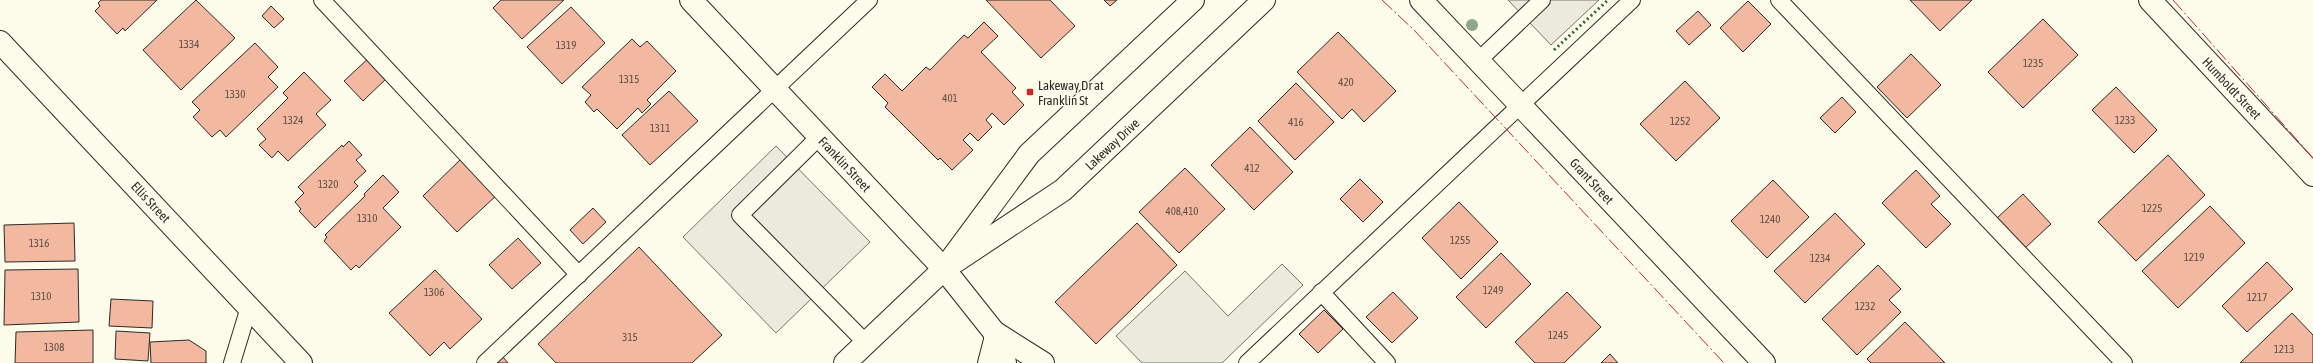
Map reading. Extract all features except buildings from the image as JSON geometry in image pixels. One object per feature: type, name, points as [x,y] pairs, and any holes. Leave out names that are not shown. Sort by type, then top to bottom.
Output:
[{"type":"street","name":"Franklin Street","points":[[691,0],[944,269],[994,332],[1005,363]]},
{"type":"street","name":"Lakeway Drive","points":[[944,269],[1029,154],[1193,0]]},
{"type":"street","name":"Lakeway Drive","points":[[845,363],[944,269],[1063,190],[1264,0]]},
{"type":"street","name":"Grant Street","points":[[1421,0],[1764,363]]},
{"type":"street","name":"Humboldt Street","points":[[2150,0],[2313,175]]},
{"type":"street","name":"Ellis Street","points":[[0,42],[301,363]]},
{"type":"street","name":"Franklin Street","points":[[994,332],[1043,363]]},
{"type":"lane","points":[[322,0],[579,275]]},
{"type":"lane","points":[[485,363],[869,0]]},
{"type":"lane","points":[[1478,61],[1542,0]]},
{"type":"lane","points":[[1247,363],[1632,0]]},
{"type":"lane","points":[[1779,0],[2124,363]]},
{"type":"lane","points":[[819,137],[740,215],[866,343]]},
{"type":"lane","points":[[1321,292],[1387,363]]},
{"type":"lane","points":[[232,363],[249,307]]},
{"type":"lane","points":[[986,363],[994,332]]},
{"type":"shaded area","points":[[1508,0],[1599,0],[1551,45]]},
{"type":"shaded area","points":[[776,146],[870,242],[776,333],[683,237]]},
{"type":"shaded area","points":[[1282,264],[1303,285],[1222,363],[1142,363],[1116,336],[1185,271],[1228,316]]},
{"type":"hedge","points":[[1554,50],[1608,0]]},
{"type":"power","points":[[1382,0],[1414,30],[1724,363]]},
{"type":"power","points":[[2173,0],[2313,158]]},
{"type":"place","name":"Lakeway Dr at Franklin St","points":[[1030,92]]}]
